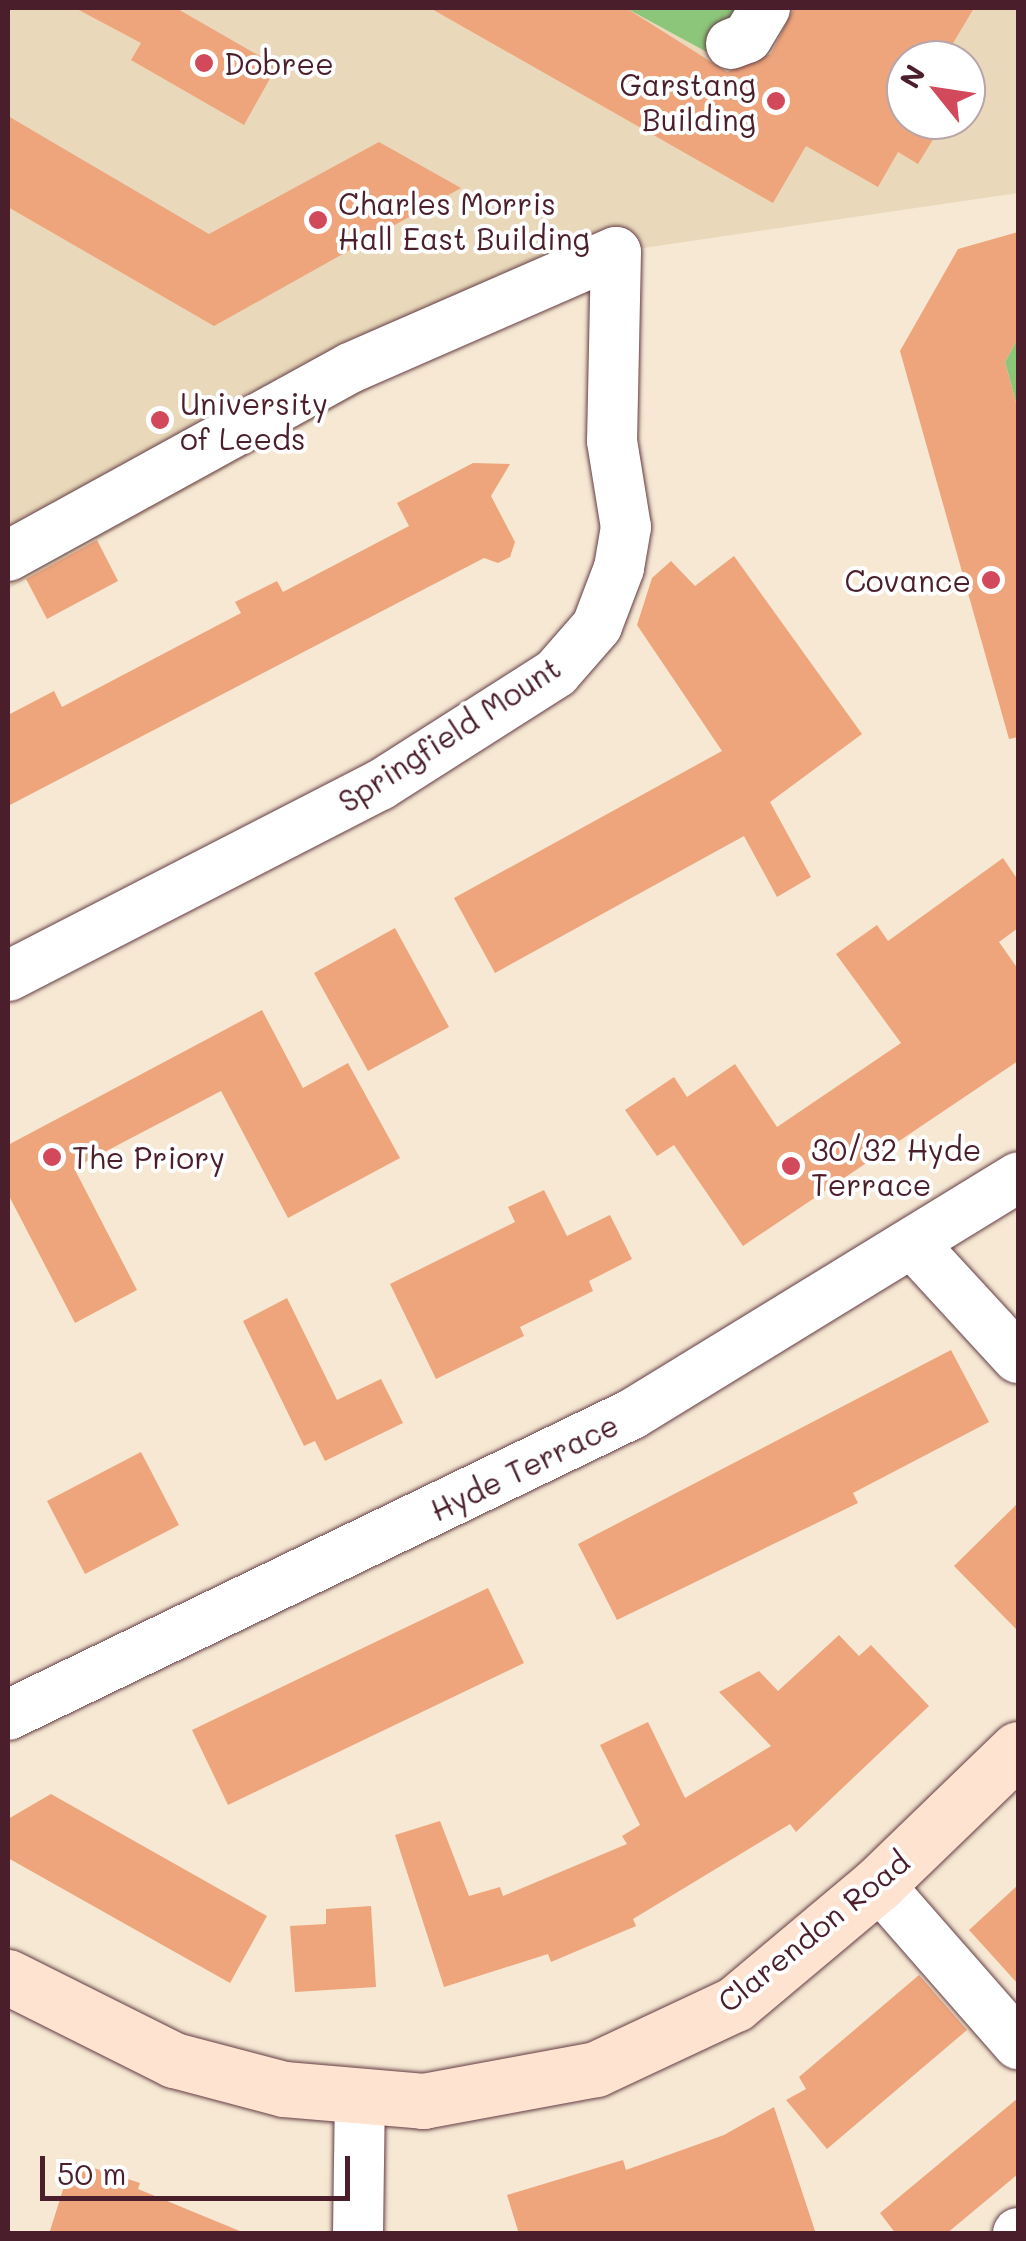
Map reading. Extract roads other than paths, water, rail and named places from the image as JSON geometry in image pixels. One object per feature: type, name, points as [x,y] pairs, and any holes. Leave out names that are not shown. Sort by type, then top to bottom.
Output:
[{"type":"street","points":[[731,44],[747,38],[765,8]]},
{"type":"street","name":"Springfield Mount","points":[[8,556],[350,368],[616,252],[612,441],[626,527],[620,568],[597,626],[556,673],[380,784],[8,976]]},
{"type":"street","name":"Hyde Terrace","points":[[8,1716],[632,1414],[1018,1177]]},
{"type":"street","points":[[914,1244],[1018,1358]]},
{"type":"street","name":"Clarendon Road","points":[[8,1978],[97,2026],[224,2078],[423,2101],[596,2068],[735,2004],[878,1884],[1018,1748]]},
{"type":"street","points":[[878,1884],[1018,2044]]},
{"type":"street","points":[[358,2234],[360,2096]]},
{"type":"place","name":"Dobree","points":[[204,63]]},
{"type":"place","name":"Garstang Building","points":[[776,101]]},
{"type":"place","name":"Charles Morris Hall East Building","points":[[318,220]]},
{"type":"place","name":"University of Leeds","points":[[160,420]]},
{"type":"place","name":"Covance","points":[[991,580]]},
{"type":"place","name":"The Priory","points":[[52,1157]]},
{"type":"place","name":"30/32 Hyde Terrace","points":[[791,1166]]}]
